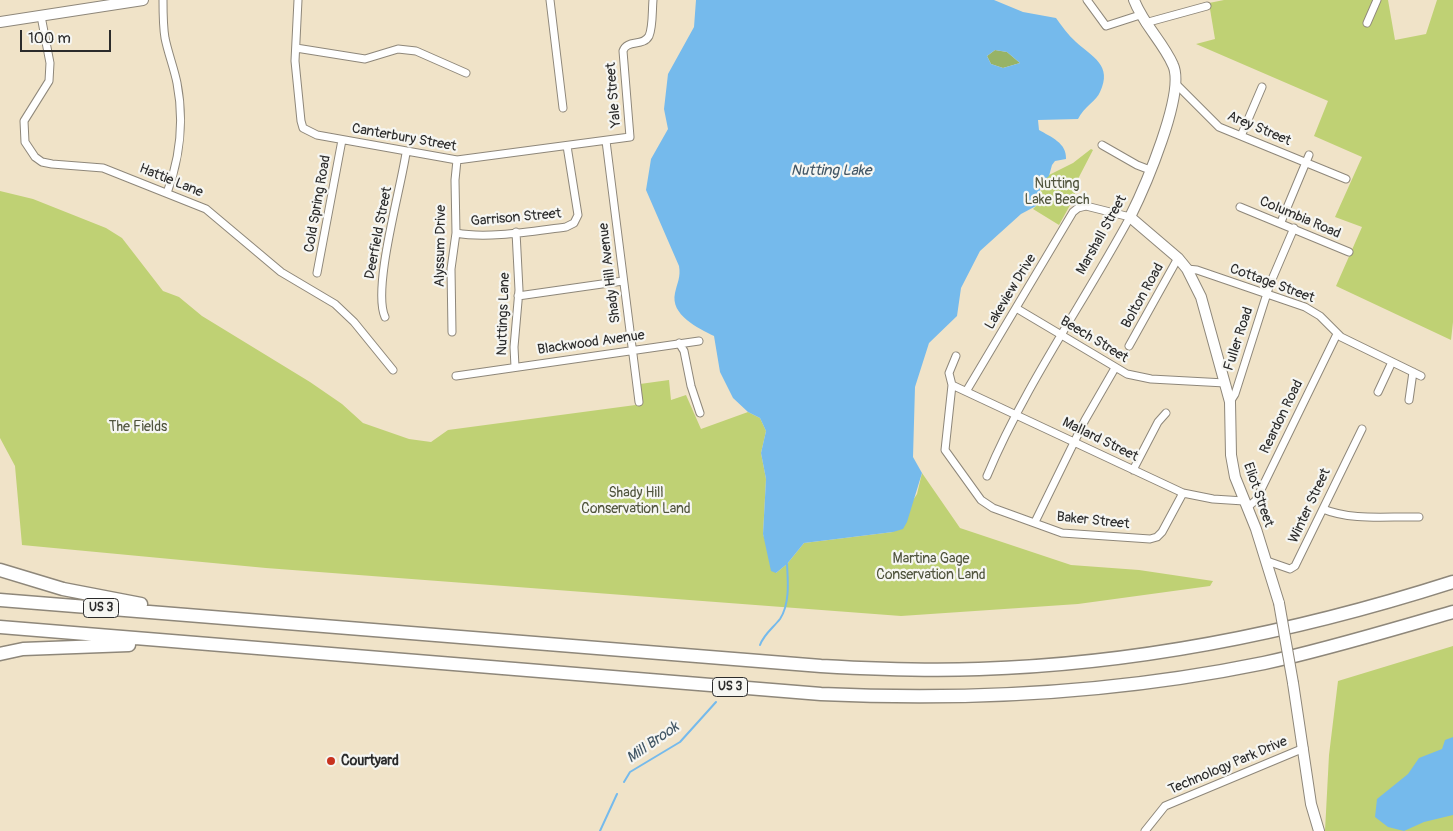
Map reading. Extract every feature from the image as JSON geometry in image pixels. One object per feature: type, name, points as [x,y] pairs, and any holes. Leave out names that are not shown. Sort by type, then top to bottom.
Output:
[{"type":"highway","points":[[0,570],[63,589],[203,616]]},
{"type":"highway","name":"US 3","points":[[0,600],[821,666],[884,669],[980,669],[1078,662],[1224,642],[1329,618],[1453,582]]},
{"type":"highway","name":"US 3","points":[[0,627],[821,694],[939,697],[1055,692],[1185,676],[1264,662],[1358,640],[1453,612]]},
{"type":"highway","points":[[0,654],[46,647],[192,643]]},
{"type":"street","points":[[0,22],[144,0]]},
{"type":"street","points":[[163,0],[165,39],[177,84],[181,110],[176,158],[167,193]]},
{"type":"street","name":"Canterbury Street","points":[[298,0],[296,67],[301,125],[311,132],[406,153],[457,160],[630,137]]},
{"type":"street","points":[[550,0],[563,108]]},
{"type":"street","name":"Yale Street","points":[[630,137],[623,51],[628,45],[644,40],[649,35],[653,0]]},
{"type":"street","points":[[1087,0],[1104,25],[1206,6]]},
{"type":"street","name":"Marshall Street","points":[[987,476],[1016,414],[1130,217],[1170,116],[1175,83],[1173,64],[1143,19],[1134,0]]},
{"type":"street","points":[[1367,23],[1377,0]]},
{"type":"street","name":"Hattie Lane","points":[[41,16],[50,63],[49,81],[24,122],[27,147],[42,162],[104,168],[200,206],[216,215],[281,272],[326,297],[354,322],[393,370]]},
{"type":"street","points":[[296,48],[365,59],[398,49],[416,50],[432,56],[466,74]]},
{"type":"street","name":"Arey Street","points":[[1175,83],[1214,123],[1240,136],[1346,179]]},
{"type":"street","points":[[1240,136],[1262,87]]},
{"type":"street","name":"Cold Spring Road","points":[[317,273],[342,140]]},
{"type":"street","name":"Shady Hill Avenue","points":[[606,140],[639,402]]},
{"type":"street","points":[[1102,145],[1137,165],[1150,170]]},
{"type":"street","name":"Garrison Street","points":[[456,234],[477,235],[566,227],[576,221],[578,215],[577,202],[567,146]]},
{"type":"street","name":"Deerfield Street","points":[[385,317],[382,309],[382,283],[406,153]]},
{"type":"street","points":[[1281,222],[1309,155]]},
{"type":"street","name":"Alyssum Drive","points":[[452,332],[451,264],[456,234],[455,180],[457,160]]},
{"type":"street","name":"Eliot Street","points":[[1078,208],[1086,206],[1130,217],[1178,258],[1187,269],[1205,309],[1230,402],[1232,463],[1267,562],[1279,604],[1294,683],[1312,804],[1319,831]]},
{"type":"street","name":"Columbia Road","points":[[1240,207],[1281,222],[1349,252]]},
{"type":"street","name":"Lakeview Drive","points":[[967,390],[1071,214],[1078,208]]},
{"type":"street","name":"Fuller Road","points":[[1230,402],[1235,394],[1267,294],[1294,228]]},
{"type":"street","name":"Nuttings Lane","points":[[515,367],[514,348],[518,296],[516,232]]},
{"type":"street","name":"Bolton Road","points":[[1129,346],[1178,258]]},
{"type":"street","name":"Cottage Street","points":[[1187,269],[1197,270],[1310,309],[1320,316],[1337,334],[1421,376]]},
{"type":"street","points":[[518,296],[623,281]]},
{"type":"street","name":"Beech Street","points":[[1016,308],[1115,368],[1142,378],[1225,383]]},
{"type":"street","name":"Reardon Road","points":[[1246,505],[1256,500],[1337,334]]},
{"type":"street","name":"Blackwood Avenue","points":[[456,376],[632,349],[700,341]]},
{"type":"street","points":[[679,343],[684,351],[700,413]]},
{"type":"street","name":"Baker Street","points":[[956,356],[949,373],[952,384],[944,443],[946,454],[983,502],[993,508],[1062,533],[1119,538],[1158,537],[1183,493]]},
{"type":"street","points":[[1378,392],[1392,362]]},
{"type":"street","points":[[1036,522],[1074,442],[1115,368]]},
{"type":"street","points":[[1409,400],[1414,372]]},
{"type":"street","name":"Mallard Street","points":[[952,384],[1183,493],[1246,505]]},
{"type":"street","points":[[1133,470],[1158,422],[1166,413]]},
{"type":"street","name":"Winter Street","points":[[1267,562],[1293,568],[1362,429]]},
{"type":"street","points":[[1323,508],[1336,513],[1368,516],[1419,517]]},
{"type":"street","name":"Technology Park Drive","points":[[1145,831],[1165,806],[1261,764],[1304,748]]},
{"type":"green space","points":[[1224,0],[1388,0],[1395,40],[1426,34],[1437,0],[1453,0],[1453,322],[1451,340],[1336,286],[1362,227],[1335,217],[1362,157],[1314,136],[1328,101],[1196,44],[1215,39],[1209,3]]},
{"type":"green space","points":[[995,50],[1007,52],[1020,63],[1003,68],[991,64],[987,56]]},
{"type":"green space","name":"Nutting Lake Beach","points":[[1091,149],[1093,150],[1079,177],[1074,198],[1059,225],[1033,209],[1036,206],[1045,177],[1073,163]]},
{"type":"green space","points":[[0,191],[33,199],[106,228],[122,238],[163,291],[179,297],[202,316],[310,382],[342,404],[363,423],[409,439],[431,442],[448,430],[643,404],[640,384],[669,380],[671,400],[686,395],[701,429],[748,412],[760,418],[766,431],[761,453],[766,479],[763,534],[776,573],[787,564],[804,543],[893,532],[917,494],[922,473],[960,528],[1071,565],[1139,570],[1213,581],[1210,586],[1078,604],[901,616],[266,568],[22,545],[15,466],[0,438]]},
{"type":"green space","points":[[1453,646],[1453,831],[1325,831],[1329,755],[1338,681]]},
{"type":"water","name":"Nutting Lake","points":[[696,0],[994,0],[1023,12],[1056,18],[1073,39],[1099,62],[1104,75],[1098,95],[1078,119],[1038,120],[1039,130],[1061,145],[1066,153],[1066,159],[1055,161],[1052,165],[1049,176],[1042,182],[1036,206],[1021,214],[980,251],[961,288],[957,316],[929,343],[915,387],[913,457],[922,473],[907,522],[903,529],[893,532],[804,543],[787,564],[776,573],[771,571],[763,534],[766,479],[761,453],[766,431],[760,418],[748,412],[733,398],[720,372],[714,336],[693,325],[677,308],[675,293],[679,277],[679,266],[646,190],[651,159],[668,129],[664,109],[668,74],[694,27]],"holes":[[[995,50],[1007,52],[1020,63],[1003,68],[991,64],[987,56]]]},
{"type":"water","points":[[1453,737],[1453,815],[1424,822],[1404,831],[1388,827],[1375,817],[1377,799],[1408,774],[1419,758],[1442,749],[1445,740]]},
{"type":"waterway","name":"Mill Brook","points":[[760,645],[766,634],[783,613],[788,592],[787,564]]},
{"type":"waterway","name":"Mill Brook","points":[[624,782],[630,772],[680,742],[716,702]]},
{"type":"waterway","name":"Mill Brook","points":[[600,831],[617,794]]},
{"type":"place","name":"Courtyard","points":[[331,761]]},
{"type":"park label","name":"The Fields","points":[[138,427]]},
{"type":"park label","name":"Shady Hill Conservation Land","points":[[636,502]]},
{"type":"park label","name":"Martina Gage Conservation Land","points":[[931,568]]}]
